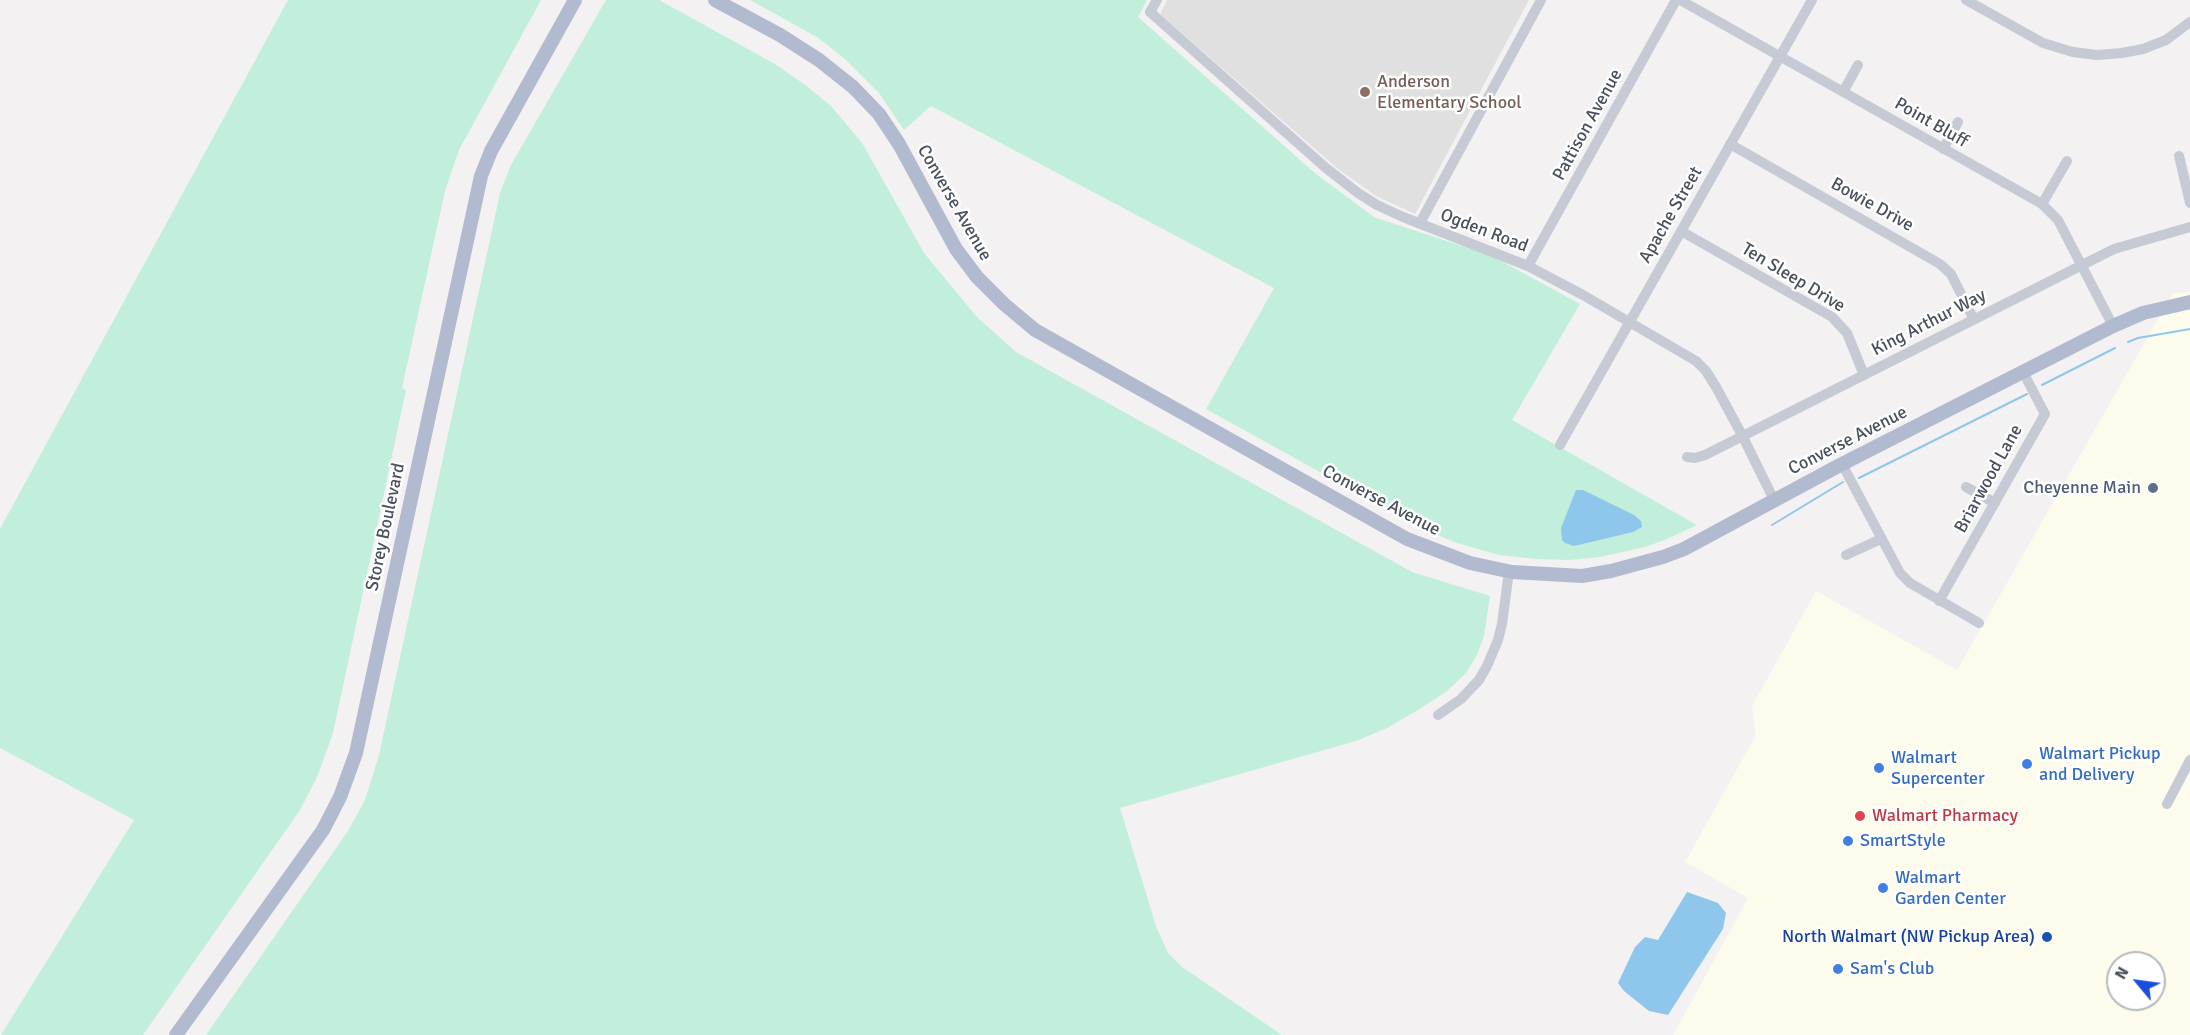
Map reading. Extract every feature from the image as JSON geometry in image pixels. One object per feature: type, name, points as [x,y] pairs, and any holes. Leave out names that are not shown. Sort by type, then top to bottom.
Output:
[{"type":"main road","name":"Storey Boulevard","points":[[176,1035],[323,830],[340,797],[356,753],[481,176],[491,152],[575,0]]},
{"type":"main road","name":"Converse Avenue","points":[[715,0],[819,60],[879,114],[899,144],[946,233],[977,277],[1035,330],[1407,539],[1470,563],[1509,571],[1582,576],[1641,565],[1684,549],[1842,464],[2113,326],[2143,313],[2190,302]]},
{"type":"street","name":"Ogden Road","points":[[1157,0],[1150,12],[1340,180],[1377,205],[1528,266],[1684,353],[1706,371],[1743,435],[1774,500]]},
{"type":"street","points":[[1420,223],[1541,0]]},
{"type":"street","name":"Point Bluff","points":[[1678,0],[2042,204],[2058,220],[2113,326]]},
{"type":"street","name":"Pattison Avenue","points":[[1528,266],[1678,0]]},
{"type":"street","name":"Apache Street","points":[[1560,446],[1812,0]]},
{"type":"street","points":[[1966,0],[2043,43],[2073,52],[2097,55],[2144,49],[2166,40],[2190,22]]},
{"type":"street","points":[[1843,92],[1858,65]]},
{"type":"street","points":[[1943,149],[1958,122]]},
{"type":"street","name":"Bowie Drive","points":[[1730,144],[1940,264],[1951,274],[1973,318]]},
{"type":"street","points":[[2179,156],[2190,203]]},
{"type":"street","points":[[2042,204],[2067,160]]},
{"type":"street","name":"King Arthur Way","points":[[1687,457],[1695,458],[1705,455],[2081,264],[2133,242],[2190,227]]},
{"type":"street","name":"Ten Sleep Drive","points":[[1681,231],[1832,317],[1847,333],[1864,375]]},
{"type":"street","name":"Briarwood Lane","points":[[1939,601],[2045,414],[2023,372]]},
{"type":"street","points":[[1842,464],[1900,573],[1910,583],[1980,623]]},
{"type":"street","points":[[1966,487],[1995,503]]},
{"type":"street","points":[[1846,555],[1881,539]]},
{"type":"street","points":[[1438,715],[1461,699],[1479,680],[1486,666],[1498,640],[1502,624],[1509,571]]},
{"type":"street","points":[[2167,804],[2190,760]]},
{"type":"shaded area","name":"Anderson Elementary School","points":[[1167,0],[1529,0],[1415,214],[1376,196],[1338,169],[1161,15]]},
{"type":"shaded area","points":[[2190,292],[2190,1035],[1673,1035],[1748,898],[1685,862],[1756,735],[1752,706],[1816,591],[1957,670],[2173,293]]},
{"type":"green space","points":[[288,0],[541,0],[459,150],[445,191],[402,388],[406,390],[333,733],[317,777],[300,810],[143,1035],[1,1035],[134,820],[0,748],[0,529]]},
{"type":"green space","points":[[606,0],[659,0],[775,64],[831,106],[862,143],[924,253],[977,317],[1016,352],[1412,572],[1490,596],[1484,636],[1477,655],[1466,673],[1447,691],[1387,728],[1356,741],[1120,808],[1156,926],[1168,953],[1182,967],[1282,1035],[206,1035],[348,831],[365,800],[379,755],[500,193],[511,165]]},
{"type":"green space","points":[[750,0],[1147,0],[1138,17],[1316,174],[1374,217],[1492,256],[1580,304],[1512,420],[1697,525],[1645,547],[1600,557],[1570,560],[1499,555],[1457,543],[1423,529],[1206,409],[1274,288],[931,106],[904,130],[879,93],[844,58],[817,37]]},
{"type":"water","points":[[1576,490],[1583,490],[1634,515],[1641,521],[1642,527],[1633,532],[1574,546],[1565,543],[1562,540],[1561,528]]},
{"type":"water","points":[[1687,892],[1718,903],[1726,913],[1723,929],[1668,1015],[1649,1011],[1624,991],[1618,983],[1635,947],[1645,937],[1658,940]]},
{"type":"waterway","points":[[2128,342],[2138,338],[2190,329]]},
{"type":"waterway","points":[[2042,385],[2115,348]]},
{"type":"waterway","points":[[1859,478],[2027,394]]},
{"type":"waterway","points":[[1772,525],[1843,482]]},
{"type":"place","name":"Anderson Elementary School","points":[[1365,92]]},
{"type":"place","name":"Cheyenne Main","points":[[2153,488]]},
{"type":"place","name":"Walmart Pickup and Delivery","points":[[2027,764]]},
{"type":"place","name":"Walmart Supercenter","points":[[1879,768]]},
{"type":"place","name":"Walmart Pharmacy","points":[[1860,816]]},
{"type":"place","name":"SmartStyle","points":[[1848,841]]},
{"type":"place","name":"Walmart Garden Center","points":[[1883,888]]},
{"type":"place","name":"North Walmart (NW Pickup Area)","points":[[2047,937]]},
{"type":"place","name":"Sam's Club","points":[[1838,969]]}]
